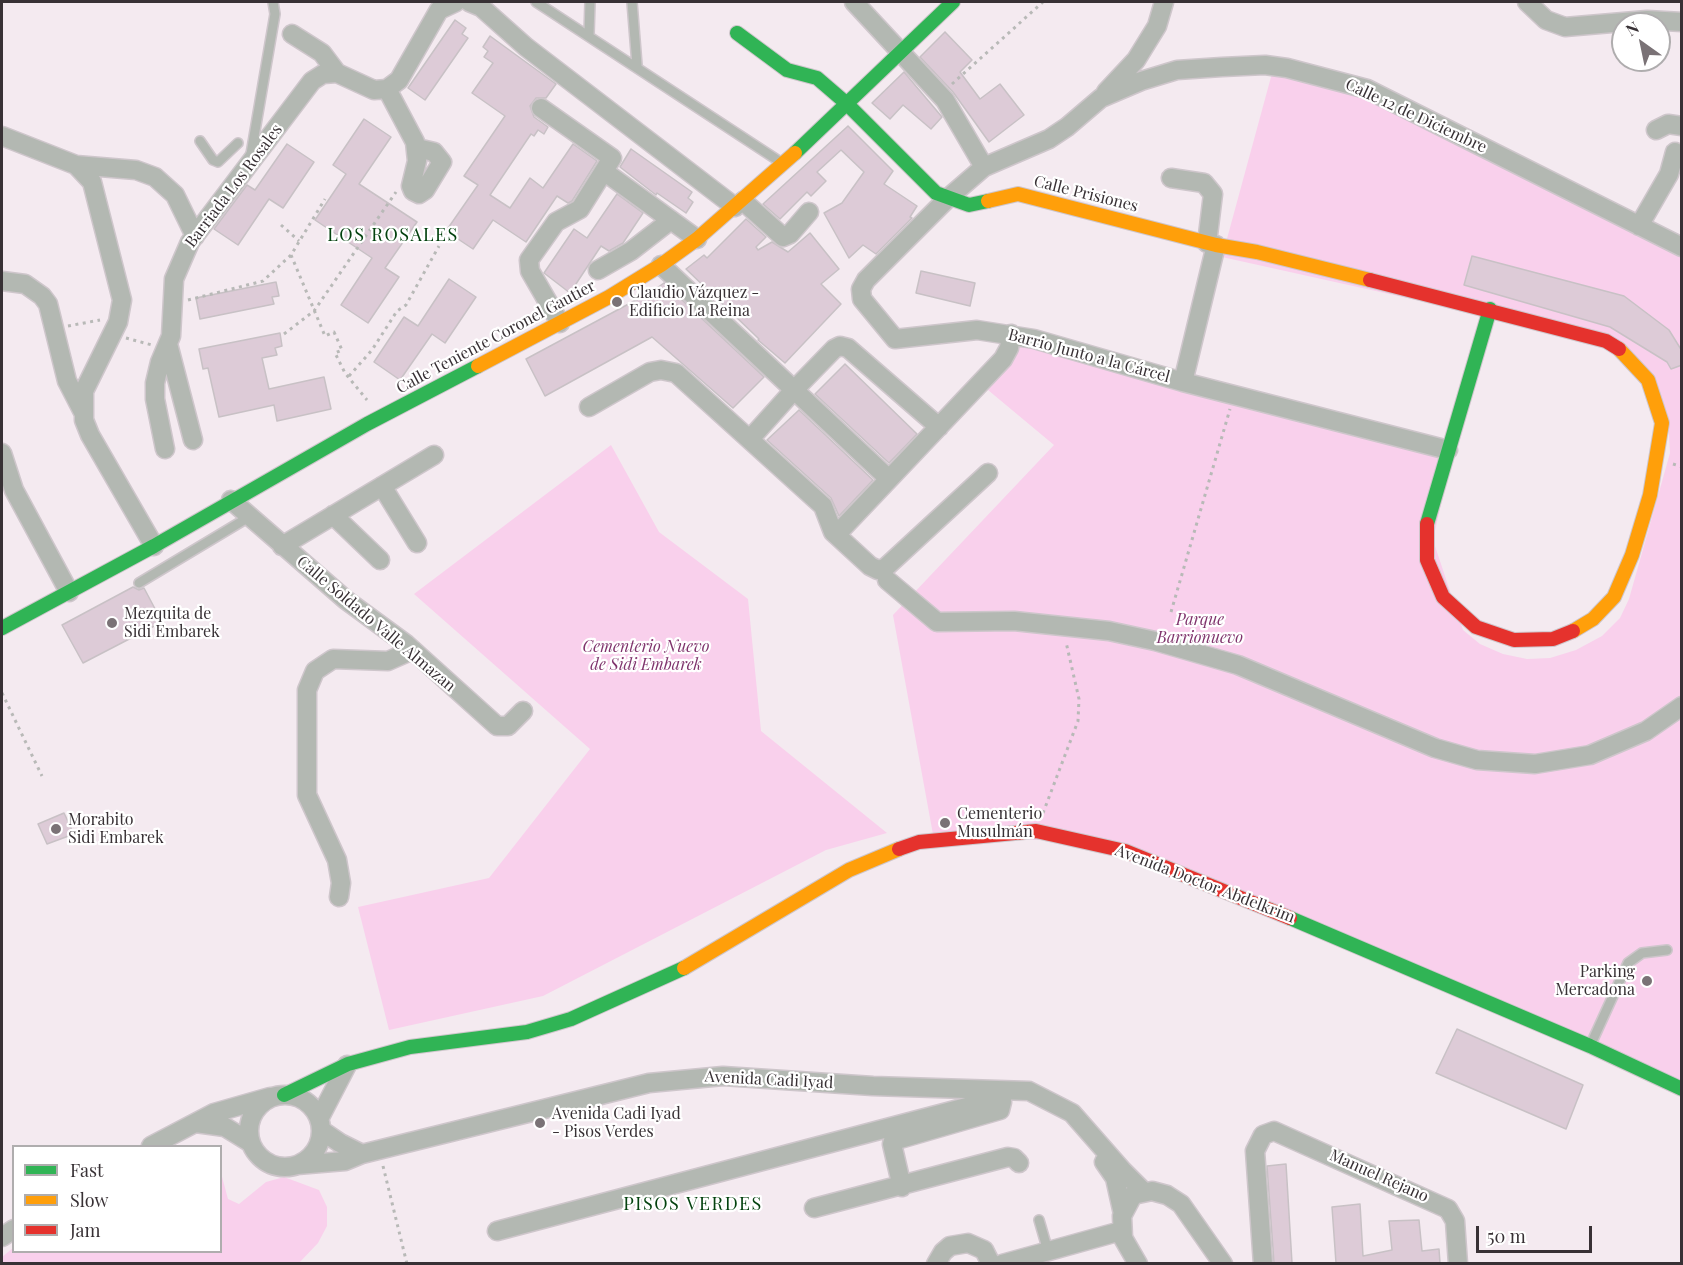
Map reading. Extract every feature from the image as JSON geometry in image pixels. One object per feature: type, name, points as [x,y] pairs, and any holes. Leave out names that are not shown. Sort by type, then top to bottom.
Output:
[{"type":"street","points":[[292,34],[322,53],[337,73],[374,90],[387,89],[399,80],[439,10],[456,2]]},
{"type":"street","points":[[469,2],[481,7],[526,47],[783,237],[790,234],[809,212]]},
{"type":"street","points":[[854,2],[940,95],[984,167]]},
{"type":"street","name":"Calle Teniente Coronel Gautier","points":[[2,628],[154,546],[367,424],[560,323],[661,265],[697,239],[784,164],[953,2]]},
{"type":"street","points":[[1101,98],[1136,60],[1157,26],[1164,2]]},
{"type":"street","points":[[1527,2],[1546,20],[1565,27],[1647,20],[1682,22]]},
{"type":"street","points":[[737,33],[788,70],[817,78],[846,103],[936,193],[947,199]]},
{"type":"street","name":"Calle 12 de Diciembre","points":[[947,199],[984,167],[1049,139],[1101,98],[1141,81],[1177,70],[1265,65],[1309,72],[1367,89],[1682,247]]},
{"type":"street","name":"Barriada Los Rosales","points":[[165,449],[155,391],[159,362],[168,344],[173,326],[172,304],[178,266],[195,236],[312,81],[323,74],[337,73]]},
{"type":"street","points":[[387,89],[417,148],[411,186],[415,193],[423,193],[442,162],[438,154],[417,148]]},
{"type":"street","points":[[541,108],[611,156],[612,161],[580,209],[556,222],[529,260],[530,271],[560,323]]},
{"type":"street","points":[[1656,130],[1668,124],[1682,126]]},
{"type":"street","points":[[2,136],[76,165],[136,170],[155,177],[175,195],[195,236]]},
{"type":"street","points":[[1639,226],[1675,180],[1675,152]]},
{"type":"street","points":[[76,165],[92,182],[122,300],[118,322],[88,382],[83,412]]},
{"type":"street","points":[[605,172],[697,239]]},
{"type":"street","name":"Barrio Junto a la Cárcel","points":[[1171,178],[1204,183],[1213,194],[1212,244],[1183,382]]},
{"type":"street","name":"Calle Prisiones","points":[[947,199],[969,205],[1018,194],[1212,244]]},
{"type":"street","name":"Barrio Junto a la Cárcel","points":[[947,199],[866,280],[861,289],[862,298],[895,339],[977,330],[1011,334],[1183,382],[1448,450]]},
{"type":"street","points":[[598,270],[631,251],[671,220]]},
{"type":"street","points":[[1212,244],[1257,252],[1490,309],[1606,341],[1639,368],[1657,401],[1661,431],[1655,471],[1642,525],[1621,584],[1614,597],[1593,619],[1568,634],[1527,641],[1502,637],[1483,630],[1452,609],[1435,584],[1425,546],[1427,520],[1490,309]]},
{"type":"street","points":[[661,265],[890,479]]},
{"type":"street","points":[[2,281],[25,284],[42,296],[48,304],[65,375],[83,412],[90,435],[154,546]]},
{"type":"street","points":[[836,535],[1003,359],[1009,348],[1011,334]]},
{"type":"street","points":[[168,344],[193,440]]},
{"type":"street","points":[[750,439],[834,349],[844,346],[939,427]]},
{"type":"street","points":[[589,407],[650,372],[669,371],[683,377],[823,506],[830,527],[836,535],[870,566],[882,570],[988,473]]},
{"type":"street","points":[[282,546],[434,455]]},
{"type":"street","points":[[2,460],[8,486],[69,592]]},
{"type":"street","points":[[382,486],[417,543]]},
{"type":"street","name":"Calle Soldado Valle Almazan","points":[[231,500],[346,600],[413,650],[497,726],[508,726],[523,711]]},
{"type":"street","points":[[333,515],[380,560]]},
{"type":"street","points":[[887,580],[937,622],[996,620],[1062,625],[1131,635],[1238,665],[1436,748],[1477,760],[1535,764],[1590,755],[1646,731],[1682,706]]},
{"type":"street","points":[[339,897],[340,869],[336,854],[307,795],[309,684],[315,671],[333,659],[388,662],[413,650]]},
{"type":"street","name":"Avenida Doctor Abdelkrim","points":[[153,1145],[235,1105],[278,1096],[348,1064],[410,1047],[526,1032],[571,1019],[690,965],[849,870],[890,852],[919,842],[1036,831],[1125,851],[1196,878],[1590,1046],[1682,1089]]},
{"type":"street","points":[[194,1123],[225,1127],[250,1143],[256,1153],[274,1166],[297,1165],[315,1152],[320,1125],[348,1064]]},
{"type":"street","name":"Avenida Cadi Iyad","points":[[297,1165],[338,1162],[649,1083],[697,1077],[741,1076],[873,1086],[1029,1091],[1072,1113],[1144,1192]]},
{"type":"street","points":[[250,1143],[250,1121],[255,1111],[278,1096],[306,1101],[320,1125],[340,1143],[371,1152]]},
{"type":"street","points":[[497,1231],[997,1099],[1002,1102],[1000,1110],[893,1141],[902,1187]]},
{"type":"street","name":"Avenida Cadi Iyad","points":[[1072,1113],[1115,1178],[1126,1247],[1138,1263]]},
{"type":"street","name":"Manuel Rejano","points":[[1263,1263],[1255,1151],[1258,1140],[1268,1132],[1280,1131],[1442,1205],[1454,1218],[1458,1263]]},
{"type":"street","points":[[814,1208],[902,1187],[1008,1157],[1014,1158],[1019,1163]]},
{"type":"street","points":[[1002,1263],[1048,1251],[1122,1222],[1133,1195],[1144,1192],[1167,1195],[1181,1204],[1223,1263]]},
{"type":"street","points":[[936,1263],[950,1246],[968,1243],[984,1251],[991,1263]]},
{"type":"lane","points":[[251,154],[275,14],[273,2]]},
{"type":"lane","points":[[536,2],[637,65],[784,164]]},
{"type":"lane","points":[[589,34],[590,2]]},
{"type":"lane","points":[[632,2],[637,65]]},
{"type":"lane","points":[[200,141],[213,160],[218,162],[238,143]]},
{"type":"lane","points":[[139,584],[249,517]]},
{"type":"lane","points":[[1590,1046],[1628,963],[1642,953],[1667,950]]},
{"type":"lane","points":[[1039,1220],[1048,1251]]},
{"type":"path","points":[[940,95],[1043,2]]},
{"type":"path","points":[[284,334],[314,311],[390,198],[411,186]]},
{"type":"path","points":[[172,304],[263,281],[291,255],[325,199]]},
{"type":"path","points":[[281,225],[299,241]]},
{"type":"path","points":[[348,377],[372,350],[397,311],[406,304],[440,246]]},
{"type":"path","points":[[291,255],[325,336],[334,332],[342,350],[335,353],[348,377],[369,402]]},
{"type":"path","points":[[1171,612],[1234,395]]},
{"type":"path","points":[[1036,831],[1078,721],[1079,699],[1062,625]]},
{"type":"path","points":[[2,693],[42,777]]},
{"type":"path","points":[[371,1152],[406,1263]]},
{"type":"green space","name":"Parque Barrionuevo","points":[[1274,66],[1313,71],[1681,242],[1681,1090],[1097,840],[934,840],[893,615],[1054,445],[988,390],[1006,368],[1009,338],[1452,455],[1433,540],[1463,630],[1480,644],[1503,654],[1527,659],[1550,658],[1576,650],[1602,636],[1620,618],[1629,599],[1670,453],[1668,416],[1615,344],[1222,257]]},
{"type":"green space","name":"Cementerio Nuevo de Sidi Embarek","points":[[611,445],[659,532],[748,599],[761,731],[887,833],[826,850],[543,996],[389,1030],[358,907],[489,878],[590,749],[414,594]]},
{"type":"green space","points":[[222,1177],[228,1199],[239,1204],[266,1182],[284,1177],[319,1190],[327,1207],[327,1226],[318,1243],[299,1263],[2,1263],[2,1257],[12,1249],[12,1253],[222,1253]]},
{"type":"building","points":[[455,20],[466,28],[462,34],[468,38],[425,100],[408,88]]},
{"type":"building","points":[[945,32],[972,60],[960,72],[980,99],[1000,84],[1024,115],[989,142],[953,92],[920,57]]},
{"type":"building","points":[[490,36],[556,84],[546,98],[536,98],[530,106],[534,117],[548,127],[544,134],[538,130],[534,136],[531,134],[490,195],[510,208],[530,178],[543,188],[573,144],[597,161],[572,201],[568,203],[557,196],[526,242],[493,220],[473,249],[446,231],[478,185],[464,176],[505,116],[472,93],[493,63],[484,57],[488,51],[483,47]]},
{"type":"building","points":[[904,72],[942,117],[931,129],[903,105],[890,119],[872,103]]},
{"type":"building","points":[[364,119],[391,137],[359,184],[417,222],[385,268],[399,277],[368,323],[341,305],[372,258],[315,220],[346,174],[333,165]]},
{"type":"building","points":[[848,126],[893,171],[884,184],[917,206],[910,217],[912,218],[876,254],[863,245],[849,258],[824,213],[842,203],[864,172],[841,150],[817,172],[826,181],[811,196],[807,192],[780,219],[763,204]]},
{"type":"building","points":[[287,144],[314,162],[283,208],[269,199],[238,245],[214,229],[247,185],[255,190]]},
{"type":"building","points":[[631,149],[692,192],[688,198],[693,202],[686,213],[657,193],[656,195],[620,167]]},
{"type":"building","points":[[617,194],[643,213],[623,243],[609,251],[601,246],[570,293],[544,273],[574,229],[587,238]]},
{"type":"building","points":[[746,219],[766,237],[756,247],[758,250],[772,242],[788,252],[810,233],[839,269],[821,284],[841,304],[785,363],[758,340],[686,269],[704,255],[707,258]]},
{"type":"building","points":[[1472,256],[1624,296],[1669,330],[1682,351],[1682,365],[1671,369],[1667,362],[1610,327],[1464,285]]},
{"type":"building","points":[[921,271],[975,283],[970,306],[916,293]]},
{"type":"building","points":[[449,279],[476,297],[445,343],[432,334],[400,380],[374,362],[404,317],[418,326]]},
{"type":"building","points":[[276,282],[279,296],[272,297],[274,304],[200,319],[196,298]]},
{"type":"building","points":[[664,283],[764,377],[733,408],[652,337],[545,396],[526,359]]},
{"type":"building","points":[[280,333],[282,346],[275,348],[277,355],[262,358],[269,389],[324,377],[331,409],[277,421],[274,405],[219,417],[208,368],[203,369],[199,349]]},
{"type":"building","points":[[845,364],[917,434],[889,463],[815,394]]},
{"type":"building","points":[[799,410],[873,480],[839,516],[831,498],[767,440]]},
{"type":"building","name":"Mezquita de Sidi Embarek","points":[[133,587],[139,590],[144,588],[162,622],[83,663],[62,625]]},
{"type":"building","name":"Morabito Sidi Embarek","points":[[64,813],[74,834],[47,844],[38,824]]},
{"type":"building","points":[[1457,1029],[1583,1085],[1566,1129],[1436,1073]]},
{"type":"building","points":[[1286,1164],[1292,1263],[1274,1263],[1267,1166]]},
{"type":"building","points":[[1360,1204],[1363,1256],[1392,1250],[1389,1221],[1419,1220],[1422,1251],[1439,1249],[1440,1263],[1336,1263],[1332,1207]]},
{"type":"traffic: fast","points":[[795,153],[953,2]]},
{"type":"traffic: fast","points":[[737,33],[787,70],[817,78],[846,103],[936,193],[969,205],[988,201]]},
{"type":"traffic: fast","points":[[1427,524],[1490,309]]},
{"type":"traffic: fast","points":[[2,628],[154,546],[367,424],[478,366]]},
{"type":"traffic: fast","points":[[1290,918],[1590,1046],[1682,1089]]},
{"type":"traffic: fast","points":[[284,1095],[348,1064],[410,1047],[527,1032],[571,1019],[684,968]]},
{"type":"traffic: slow","points":[[478,366],[609,297],[661,265],[697,239],[795,153]]},
{"type":"traffic: slow","points":[[988,201],[1018,194],[1216,245],[1257,252],[1370,280]]},
{"type":"traffic: slow","points":[[1573,631],[1593,619],[1614,597],[1632,555],[1650,495],[1662,423],[1648,380],[1619,349]]},
{"type":"traffic: slow","points":[[684,968],[849,870],[899,849]]},
{"type":"traffic: jam","points":[[1370,280],[1606,341],[1619,349]]},
{"type":"traffic: jam","points":[[1427,524],[1427,560],[1443,597],[1476,627],[1514,640],[1553,639],[1573,631]]},
{"type":"traffic: jam","points":[[899,849],[919,842],[1036,831],[1125,851],[1290,918]]},
{"type":"place","name":"Claudio Vázquez - Edificio La Reina","points":[[617,302]]},
{"type":"place","name":"Mezquita de Sidi Embarek","points":[[112,623]]},
{"type":"place","name":"Cementerio Musulmán","points":[[945,823]]},
{"type":"place","name":"Morabito Sidi Embarek","points":[[56,829]]},
{"type":"place","name":"Parking Mercadona","points":[[1647,981]]},
{"type":"place","name":"Avenida Cadi Iyad - Pisos Verdes","points":[[540,1123]]},
{"type":"district","name":"LOS ROSALES","points":[[393,235]]},
{"type":"district","name":"PISOS VERDES","points":[[693,1204]]}]
